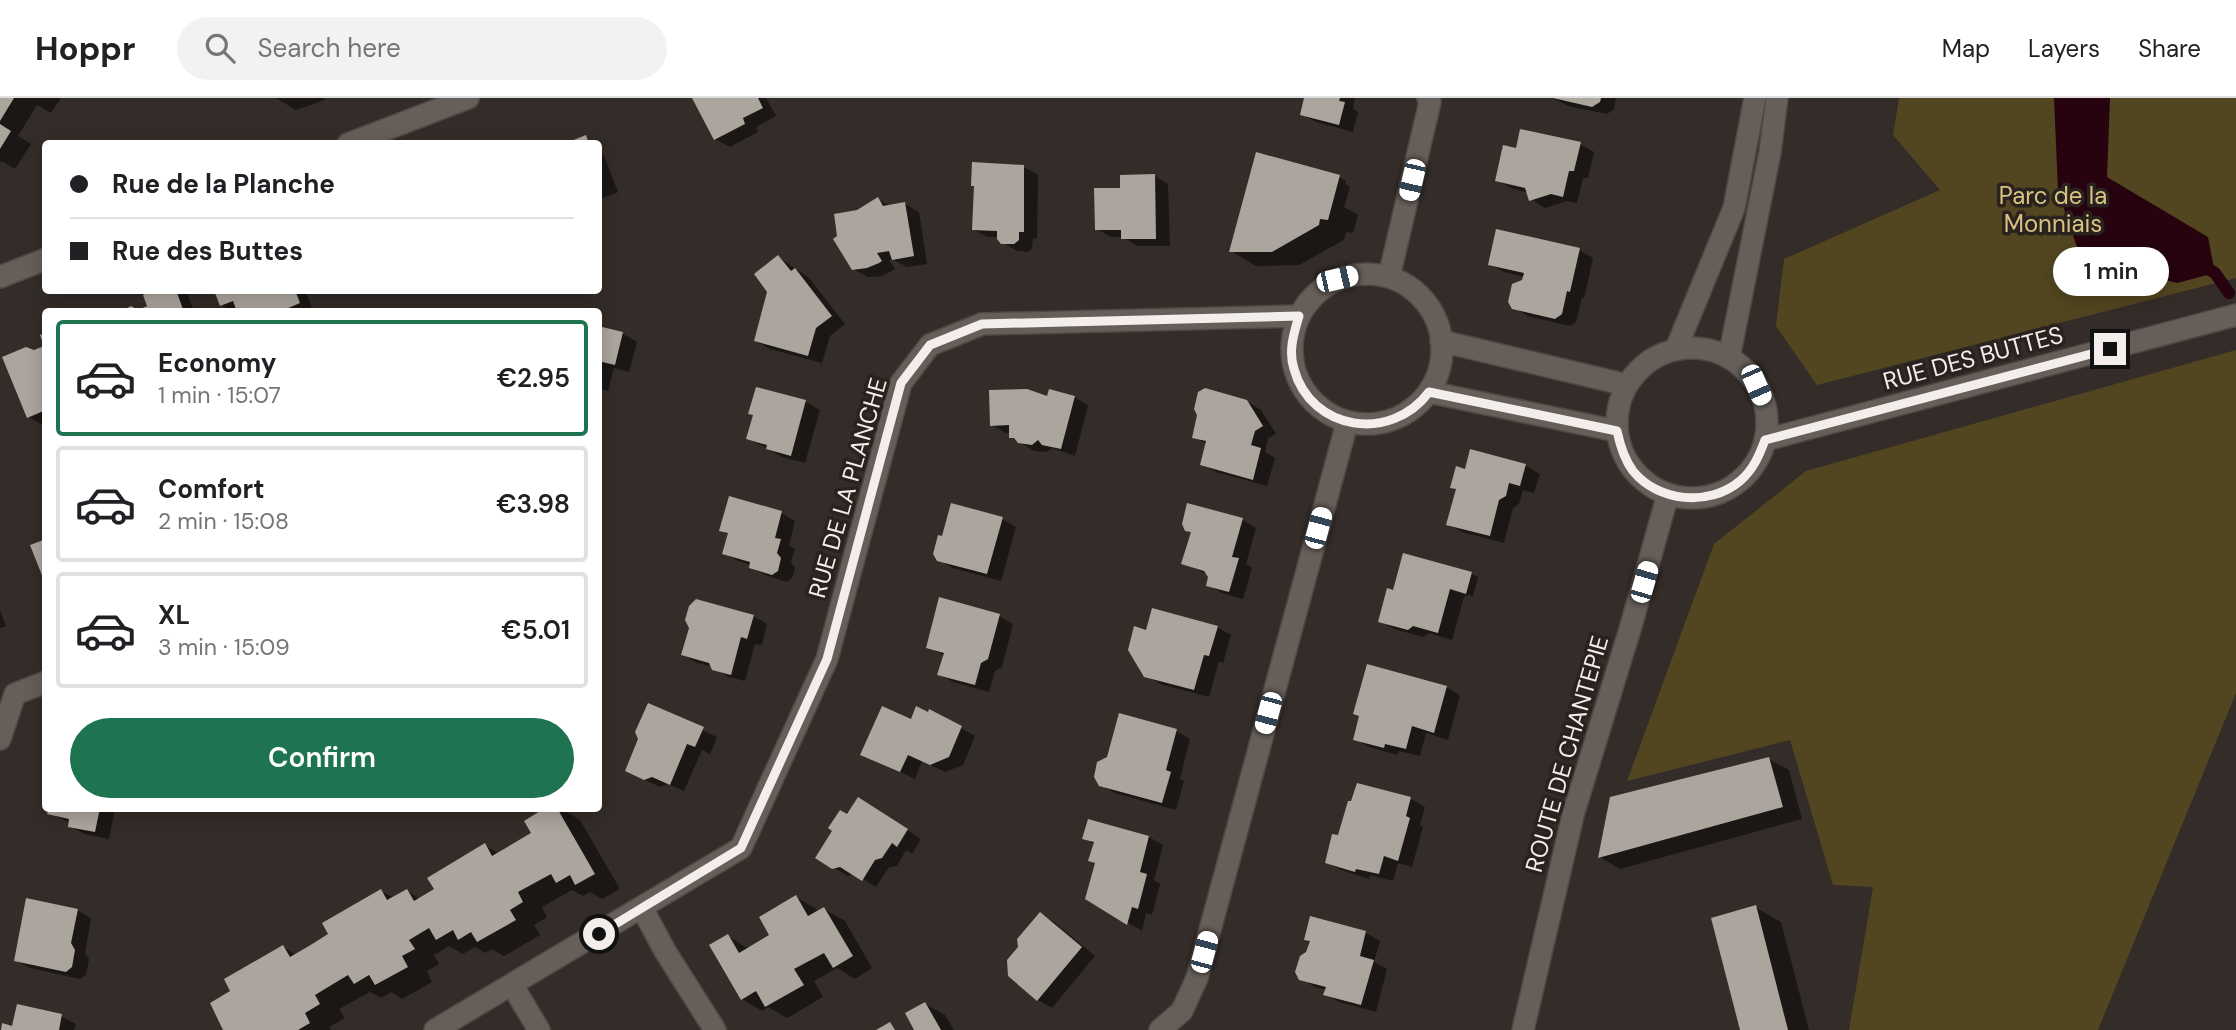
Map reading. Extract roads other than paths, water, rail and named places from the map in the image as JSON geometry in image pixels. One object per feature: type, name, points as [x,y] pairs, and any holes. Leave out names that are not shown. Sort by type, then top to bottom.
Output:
[{"type":"street","points":[[358,140],[468,98]]},
{"type":"street","points":[[1389,277],[1430,102],[1428,98]]},
{"type":"street","points":[[1676,349],[1734,208],[1755,98]]},
{"type":"street","points":[[1729,358],[1770,152],[1777,98]]},
{"type":"street","points":[[0,276],[42,260]]},
{"type":"street","points":[[1363,274],[1389,277],[1408,286],[1427,303],[1439,327],[1443,353],[1435,382],[1421,403],[1399,418],[1373,425],[1347,423],[1322,411],[1304,392],[1293,368],[1291,341],[1299,316],[1315,294],[1337,279],[1363,274]]},
{"type":"street","name":"RUE DE LA PLANCHE","points":[[435,1030],[741,848],[827,659],[901,383],[930,345],[982,324],[1299,316]]},
{"type":"street","name":"RUE DES BUTTES","points":[[1765,440],[2236,316]]},
{"type":"street","points":[[1441,341],[1627,385]]},
{"type":"street","points":[[1695,348],[1729,358],[1745,370],[1764,403],[1767,421],[1765,440],[1756,463],[1739,482],[1717,494],[1692,498],[1668,495],[1649,485],[1633,471],[1622,452],[1617,431],[1618,407],[1627,385],[1640,369],[1657,356],[1676,349],[1695,348]]},
{"type":"street","points":[[1429,392],[1617,431]]},
{"type":"street","points":[[1160,1030],[1182,1011],[1197,978],[1347,423]]},
{"type":"street","name":"ROUTE DE CHANTEPIE","points":[[1523,1030],[1573,815],[1668,495]]},
{"type":"street","points":[[0,739],[15,694],[42,684]]},
{"type":"street","points":[[642,908],[665,951],[715,1030]]},
{"type":"street","points":[[512,985],[539,1030]]},
{"type":"waterway","points":[[2203,266],[2215,273],[2229,293]]},
{"type":"park label","name":"Parc de la Monniais","points":[[2053,210]]}]
